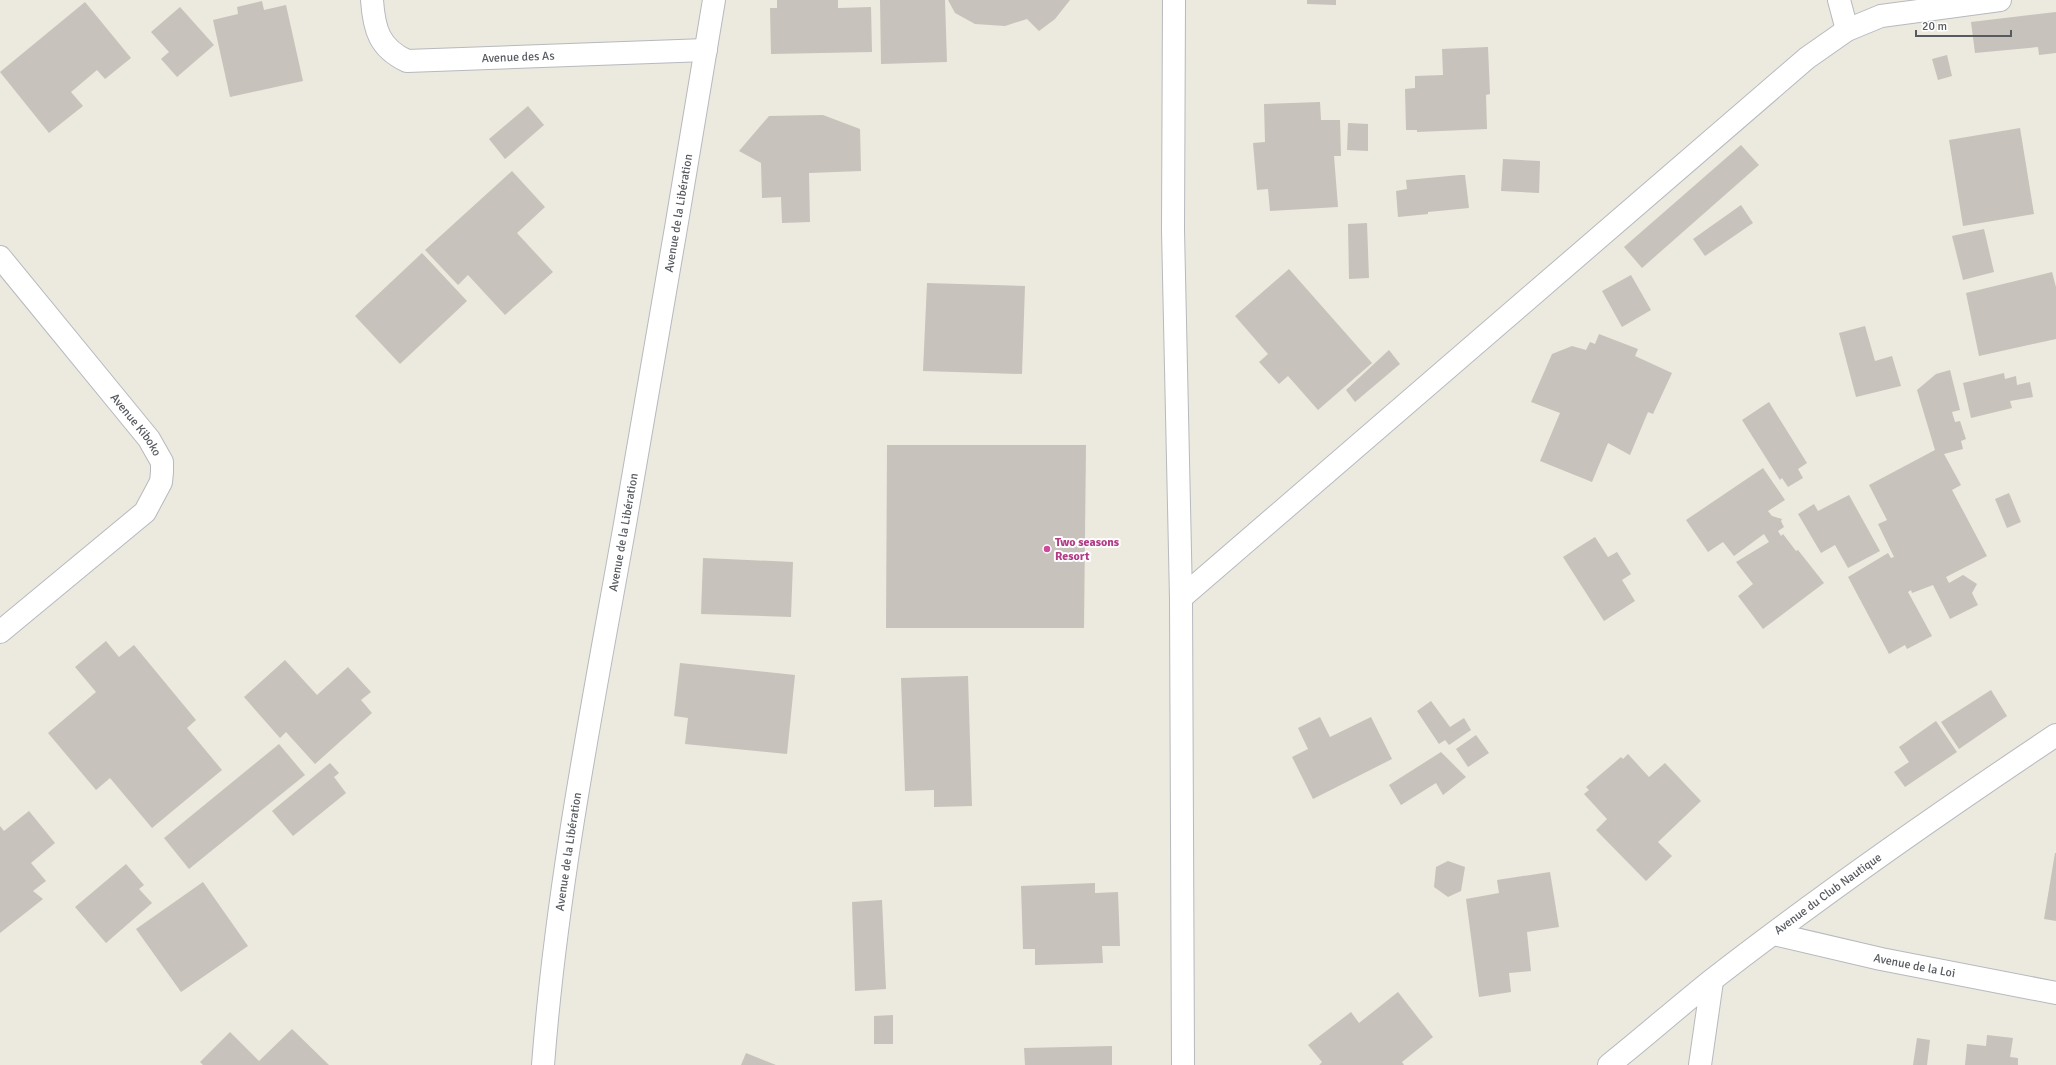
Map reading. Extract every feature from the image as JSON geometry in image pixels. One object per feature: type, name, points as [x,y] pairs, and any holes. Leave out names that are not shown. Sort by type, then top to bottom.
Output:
[{"type":"street","name":"Avenue des As","points":[[372,0],[375,27],[379,38],[389,50],[407,61],[706,50]]},
{"type":"street","name":"Avenue de la Libération","points":[[543,1065],[549,984],[584,744],[663,310],[714,0]]},
{"type":"street","points":[[1174,0],[1174,230],[1181,598],[1183,1065]]},
{"type":"street","points":[[1839,0],[1847,30]]},
{"type":"street","points":[[1181,598],[1807,58],[1847,30],[1881,16],[2000,0]]},
{"type":"street","name":"Avenue Kiboko","points":[[0,258],[149,439],[162,462],[162,472],[161,482],[145,512],[0,632]]},
{"type":"street","name":"Avenue du Club Nautique","points":[[1609,1065],[1712,981],[1774,934],[1945,809],[2056,735]]},
{"type":"street","name":"Avenue de la Loi","points":[[1774,934],[1881,959],[2056,994]]},
{"type":"street","points":[[1700,1065],[1712,981]]},
{"type":"building","points":[[777,0],[838,0],[838,8],[871,7],[872,52],[771,54],[770,8],[777,8]]},
{"type":"building","points":[[880,0],[945,0],[947,62],[881,64]]},
{"type":"building","points":[[948,0],[1070,0],[1055,19],[1039,31],[1027,19],[1005,26],[975,24],[955,13]]},
{"type":"building","points":[[1307,0],[1336,0],[1336,5],[1307,4]]},
{"type":"building","points":[[262,1],[264,10],[286,5],[303,81],[230,97],[213,20],[238,14],[237,7]]},
{"type":"building","points":[[85,2],[131,58],[105,79],[97,70],[71,92],[83,106],[49,133],[0,72]]},
{"type":"building","points":[[180,7],[214,45],[177,77],[161,59],[169,52],[151,32]]},
{"type":"building","points":[[2056,12],[2056,53],[2039,55],[2038,47],[1975,53],[1971,22]]},
{"type":"building","points":[[1488,47],[1490,94],[1486,95],[1487,129],[1417,132],[1417,130],[1406,130],[1405,89],[1415,88],[1415,76],[1443,75],[1442,49]]},
{"type":"building","points":[[1947,55],[1952,76],[1938,80],[1932,59]]},
{"type":"building","points":[[1320,102],[1321,120],[1340,120],[1341,156],[1334,156],[1338,207],[1270,211],[1268,189],[1257,190],[1253,143],[1265,142],[1264,104]]},
{"type":"building","points":[[528,106],[544,125],[505,159],[489,139]]},
{"type":"building","points":[[823,115],[860,129],[861,171],[809,173],[810,222],[782,223],[781,197],[762,198],[761,163],[739,151],[769,116]]},
{"type":"building","points":[[1348,123],[1368,124],[1368,151],[1347,150]]},
{"type":"building","points":[[2020,128],[2034,214],[1963,226],[1949,140]]},
{"type":"building","points":[[1741,145],[1759,165],[1642,268],[1624,247]]},
{"type":"building","points":[[1503,159],[1540,161],[1539,193],[1501,191]]},
{"type":"building","points":[[512,171],[545,207],[517,233],[553,272],[505,315],[468,275],[458,285],[425,250]]},
{"type":"building","points":[[1465,175],[1469,208],[1398,217],[1396,191],[1407,189],[1406,180]]},
{"type":"building","points":[[1741,205],[1753,223],[1705,256],[1693,239]]},
{"type":"building","points":[[1367,223],[1369,278],[1349,279],[1348,224]]},
{"type":"building","points":[[1984,229],[1994,272],[1963,280],[1952,236]]},
{"type":"building","points":[[422,253],[467,301],[400,364],[355,316]]},
{"type":"building","points":[[1289,269],[1372,363],[1318,410],[1288,376],[1279,384],[1259,362],[1268,354],[1235,316]]},
{"type":"building","points":[[2052,272],[2056,287],[2056,339],[1979,356],[1966,293]]},
{"type":"building","points":[[1631,275],[1651,310],[1622,327],[1602,291]]},
{"type":"building","points":[[927,283],[1025,286],[1022,374],[923,371]]},
{"type":"building","points":[[1865,326],[1875,361],[1892,356],[1901,386],[1856,397],[1839,333]]},
{"type":"building","points":[[1599,334],[1638,349],[1635,356],[1672,373],[1653,414],[1648,412],[1630,455],[1608,443],[1592,482],[1540,461],[1560,413],[1531,402],[1552,354],[1572,346],[1586,350],[1590,342],[1595,344]]},
{"type":"building","points":[[1389,350],[1400,364],[1355,402],[1346,390]]},
{"type":"building","points":[[1950,370],[1960,410],[1952,412],[1955,422],[1960,421],[1966,439],[1961,441],[1963,449],[1944,454],[1961,485],[1952,490],[1987,556],[1946,577],[1949,583],[1963,575],[1977,584],[1972,593],[1978,605],[1950,619],[1933,585],[1912,593],[1911,590],[1908,592],[1932,636],[1907,649],[1905,645],[1889,654],[1848,577],[1888,553],[1891,558],[1894,557],[1878,524],[1887,520],[1869,485],[1935,450],[1917,390],[1936,374]]},
{"type":"building","points":[[2004,373],[2005,379],[2016,376],[2017,385],[2030,382],[2033,397],[2010,401],[2012,408],[1971,418],[1963,383]]},
{"type":"building","points":[[1769,402],[1807,463],[1798,469],[1803,478],[1788,487],[1782,478],[1780,480],[1742,420]]},
{"type":"building","points":[[887,445],[1086,445],[1084,628],[886,628]]},
{"type":"building","points":[[1763,468],[1785,500],[1768,511],[1772,516],[1782,519],[1781,521],[1784,527],[1778,531],[1781,536],[1783,534],[1796,551],[1798,550],[1824,583],[1763,629],[1738,596],[1753,584],[1736,562],[1769,542],[1764,534],[1734,556],[1723,542],[1708,552],[1686,520]]},
{"type":"building","points":[[2009,493],[2021,522],[2007,528],[1995,499]]},
{"type":"building","points":[[1849,495],[1880,551],[1848,568],[1835,545],[1821,553],[1798,514],[1814,504],[1818,511]]},
{"type":"building","points":[[1595,537],[1608,557],[1617,552],[1631,574],[1622,580],[1635,601],[1604,621],[1563,557]]},
{"type":"building","points":[[703,558],[793,562],[791,617],[701,614]]},
{"type":"building","points":[[106,641],[119,657],[134,645],[196,720],[187,728],[222,770],[152,828],[110,778],[96,790],[48,733],[96,692],[75,667]]},
{"type":"building","points":[[285,660],[317,695],[348,667],[371,692],[361,700],[372,713],[315,764],[286,732],[280,738],[244,697]]},
{"type":"building","points":[[680,663],[795,675],[787,754],[685,744],[688,718],[674,716]]},
{"type":"building","points":[[968,676],[972,806],[934,807],[934,790],[905,791],[901,678]]},
{"type":"building","points":[[1991,690],[2007,716],[1959,749],[1941,722]]},
{"type":"building","points":[[1431,701],[1450,727],[1464,718],[1471,730],[1449,745],[1445,740],[1439,744],[1417,711]]},
{"type":"building","points":[[1320,717],[1330,737],[1371,717],[1392,759],[1313,799],[1292,757],[1308,749],[1298,728]]},
{"type":"building","points":[[1936,721],[1957,752],[1905,787],[1894,772],[1909,762],[1899,747]]},
{"type":"building","points":[[1476,735],[1489,753],[1468,767],[1456,749]]},
{"type":"building","points":[[279,744],[305,775],[189,869],[164,838]]},
{"type":"building","points":[[1441,752],[1466,777],[1443,795],[1436,783],[1401,805],[1389,785]]},
{"type":"building","points":[[1628,754],[1649,777],[1665,763],[1701,801],[1658,842],[1672,856],[1646,881],[1596,830],[1607,819],[1584,794],[1589,790],[1586,787],[1621,757],[1623,759]]},
{"type":"building","points":[[330,763],[339,773],[334,777],[346,793],[293,836],[272,811]]},
{"type":"building","points":[[29,811],[55,843],[31,863],[46,881],[33,891],[43,899],[0,933],[0,826],[4,831]]},
{"type":"building","points":[[2056,853],[2056,921],[2044,919]]},
{"type":"building","points":[[1448,861],[1465,867],[1461,891],[1448,897],[1434,887],[1436,867]]},
{"type":"building","points":[[126,864],[144,885],[139,889],[152,903],[106,943],[75,907]]},
{"type":"building","points":[[1550,872],[1559,927],[1527,932],[1531,971],[1509,973],[1511,992],[1479,997],[1466,899],[1499,893],[1497,880]]},
{"type":"building","points":[[203,882],[248,946],[181,992],[136,929]]},
{"type":"building","points":[[1095,883],[1095,893],[1118,892],[1120,946],[1102,946],[1103,963],[1035,965],[1035,949],[1023,949],[1021,886]]},
{"type":"building","points":[[882,900],[886,989],[855,991],[852,902]]},
{"type":"building","points":[[1398,992],[1433,1037],[1402,1062],[1404,1065],[1319,1065],[1322,1062],[1308,1045],[1351,1012],[1359,1023]]},
{"type":"building","points":[[893,1015],[893,1044],[874,1044],[874,1016]]},
{"type":"building","points":[[292,1029],[329,1065],[203,1065],[200,1062],[230,1032],[259,1061]]},
{"type":"building","points":[[1987,1035],[2013,1038],[2010,1057],[2018,1058],[2018,1065],[1965,1065],[1967,1044],[1986,1046]]},
{"type":"building","points":[[1917,1038],[1930,1040],[1927,1065],[1913,1065]]},
{"type":"building","points":[[1112,1046],[1112,1065],[1025,1065],[1024,1048]]},
{"type":"building","points":[[746,1053],[776,1065],[741,1065]]},
{"type":"place","name":"Two seasons Resort","points":[[1047,549]]}]
